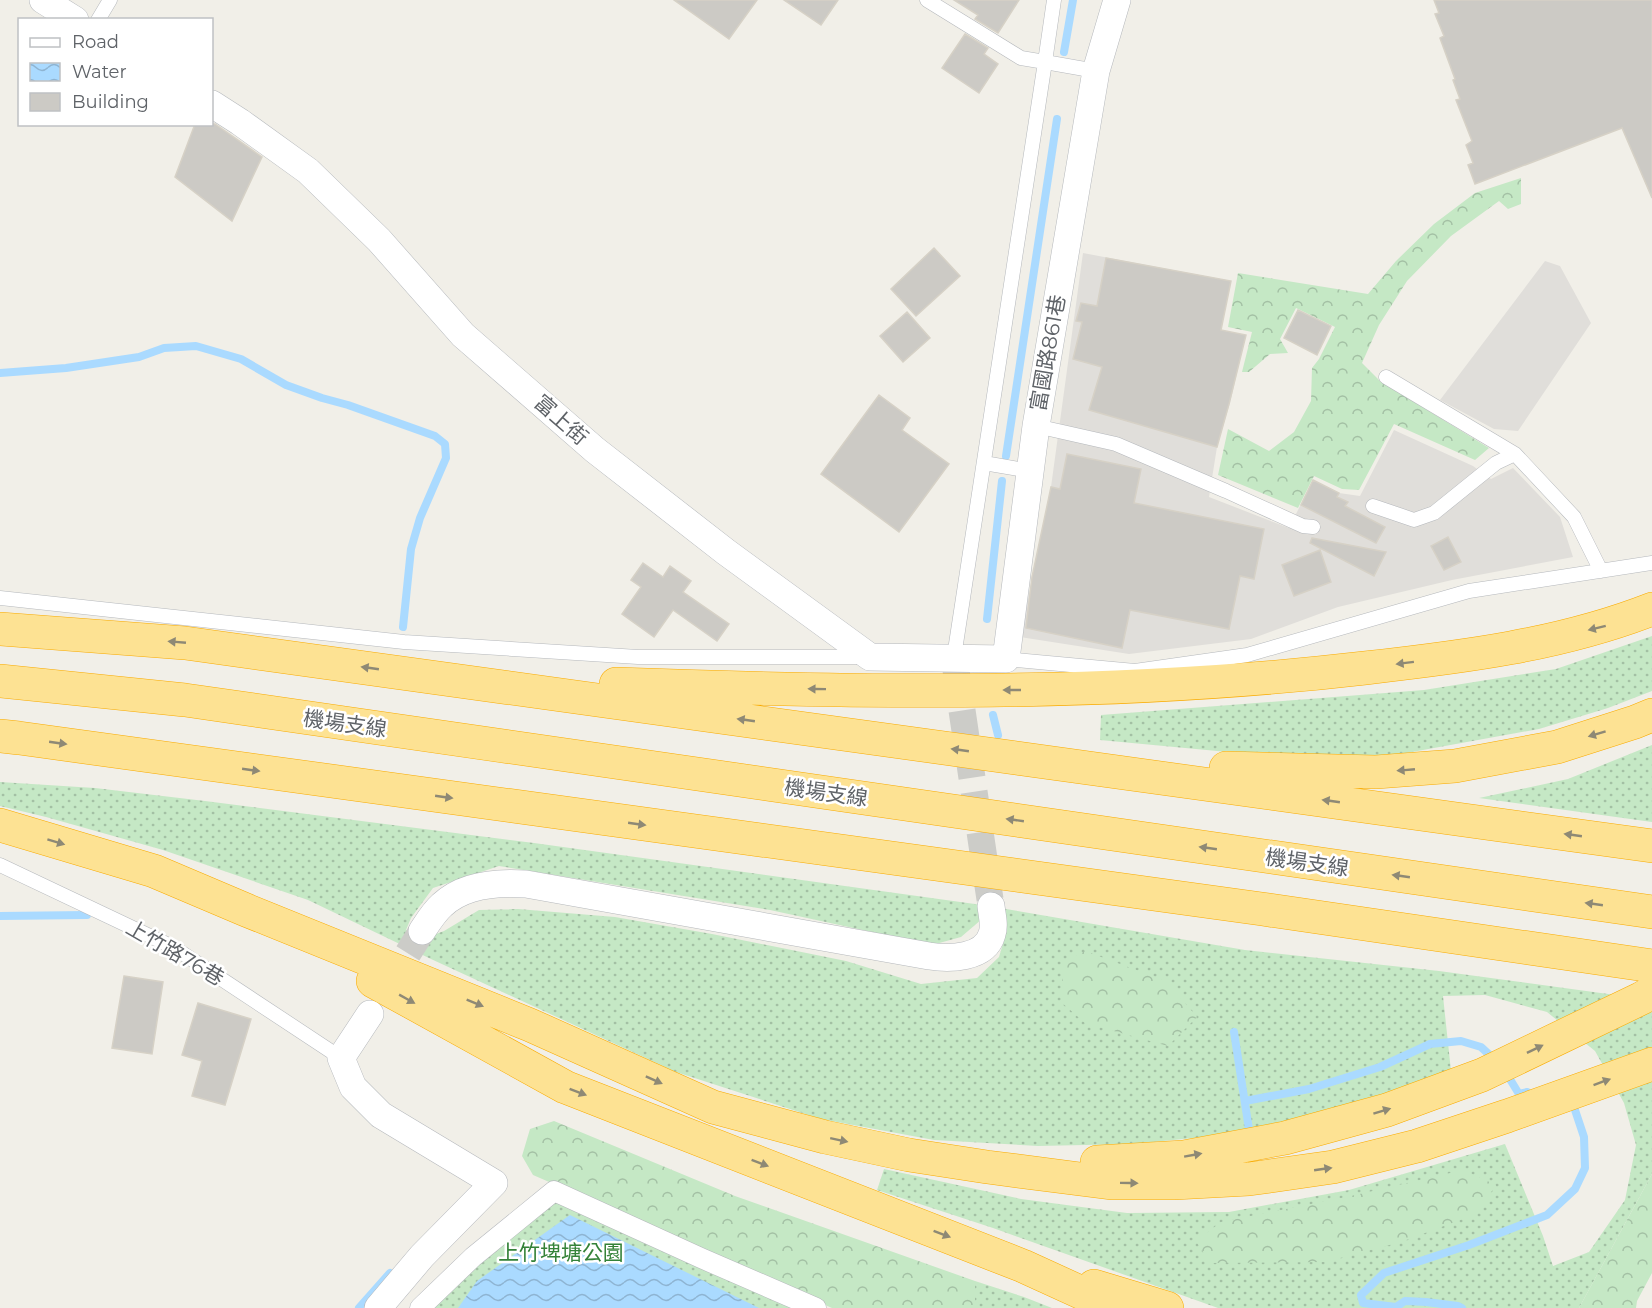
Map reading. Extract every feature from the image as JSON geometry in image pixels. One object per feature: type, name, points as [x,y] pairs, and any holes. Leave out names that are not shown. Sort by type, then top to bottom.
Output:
[{"type":"highway","points":[[428,676],[702,687],[855,690],[1071,689],[1260,679],[1441,659],[1529,645],[1616,624],[1652,609]]},
{"type":"highway","points":[[0,629],[185,643],[1652,846]]},
{"type":"highway","name":"機場支線","points":[[0,681],[185,700],[1652,912]]},
{"type":"highway","points":[[1018,758],[1297,771],[1376,772],[1455,766],[1557,747],[1652,715]]},
{"type":"highway","points":[[0,736],[1262,909],[1652,966]]},
{"type":"highway","points":[[0,825],[154,871],[530,1025],[713,1107],[825,1137],[909,1155],[987,1167],[1111,1183],[1174,1183],[1249,1179],[1343,1165],[1417,1146],[1652,1064]]},
{"type":"highway","points":[[246,910],[565,1087],[1023,1266],[1115,1308]]},
{"type":"highway","points":[[987,1167],[1184,1157],[1285,1138],[1387,1110],[1482,1075],[1642,999],[1652,992]]},
{"type":"highway","points":[[1023,1266],[1167,1308]]},
{"type":"street","points":[[43,0],[72,18]]},
{"type":"street","name":"富國路861巷","points":[[1006,659],[1036,426],[1096,71],[1117,0]]},
{"type":"street","name":"富上街","points":[[213,105],[308,171],[379,240],[463,335],[595,450],[726,552],[870,657]]},
{"type":"street","points":[[870,657],[1006,659]]},
{"type":"street","points":[[422,931],[441,905],[453,896],[468,889],[504,882],[526,884],[929,956],[953,958],[979,950],[988,943],[993,925],[991,906]]},
{"type":"street","points":[[370,1014],[341,1058],[353,1087],[381,1115],[494,1182],[422,1256],[378,1308]]},
{"type":"street","points":[[420,1308],[472,1257],[554,1191],[816,1308]]},
{"type":"lane","points":[[99,18],[110,0]]},
{"type":"lane","points":[[927,0],[1021,58],[1096,71]]},
{"type":"lane","points":[[954,657],[1054,0]]},
{"type":"lane","points":[[1386,377],[1515,454],[1574,517],[1601,571]]},
{"type":"lane","points":[[1036,426],[1116,444],[1303,526],[1313,527]]},
{"type":"lane","points":[[1373,506],[1414,520],[1434,513],[1496,464],[1515,454]]},
{"type":"lane","points":[[984,463],[1030,471]]},
{"type":"lane","points":[[1006,659],[1135,671],[1246,655],[1469,591],[1652,563]]},
{"type":"lane","points":[[0,598],[404,642],[638,657],[870,657]]},
{"type":"lane","name":"上竹路76巷","points":[[0,865],[173,947],[341,1058]]},
{"type":"shaded area","points":[[1083,253],[1231,281],[1221,330],[1246,335],[1217,447],[1209,497],[1289,528],[1313,480],[1339,493],[1360,496],[1394,430],[1473,466],[1491,479],[1513,468],[1560,517],[1573,557],[1452,580],[1338,607],[1251,639],[1129,654],[1020,637],[1051,487]]},
{"type":"shaded area","points":[[1545,261],[1560,266],[1591,323],[1518,431],[1494,429],[1440,400]]},
{"type":"green space","points":[[1521,178],[1521,204],[1508,209],[1499,201],[1451,236],[1407,281],[1379,325],[1362,363],[1380,381],[1489,448],[1475,460],[1394,424],[1359,490],[1342,489],[1314,476],[1298,508],[1218,475],[1228,429],[1269,451],[1294,432],[1311,401],[1312,368],[1335,327],[1296,308],[1280,339],[1288,353],[1270,354],[1249,372],[1242,372],[1252,332],[1228,327],[1238,273],[1368,294],[1396,261],[1434,224],[1475,193]]},
{"type":"green space","points":[[1652,636],[1652,691],[1608,708],[1539,729],[1401,754],[1319,758],[1100,740],[1101,715],[1424,690],[1556,669]]},
{"type":"green space","points":[[1652,745],[1652,822],[1479,798],[1568,779]]},
{"type":"green space","points":[[0,782],[95,788],[205,801],[534,843],[982,905],[982,919],[961,937],[932,945],[770,910],[499,866],[433,888],[411,918],[406,930],[428,937],[444,931],[479,910],[518,909],[615,917],[846,961],[921,984],[977,978],[999,957],[1007,930],[997,921],[1000,908],[1245,950],[1439,971],[1652,1000],[1652,1174],[1579,1308],[1218,1308],[993,1228],[877,1190],[884,1169],[1021,1199],[1127,1213],[1229,1212],[1349,1190],[1505,1144],[1553,1266],[1589,1252],[1625,1200],[1636,1145],[1624,1103],[1595,1051],[1547,1012],[1485,995],[1443,996],[1451,1071],[1396,1091],[1245,1133],[1132,1144],[1038,1146],[934,1140],[821,1119],[676,1072],[308,900],[163,850],[0,806]]},
{"type":"green space","points":[[1085,951],[1166,981],[1197,1017],[1168,1046],[1085,1023],[1061,1002],[1063,962]]},
{"type":"green space","points":[[554,1121],[735,1196],[975,1281],[975,1308],[832,1308],[688,1246],[614,1210],[533,1175],[522,1156],[530,1129]]},
{"type":"green space","points":[[1463,1170],[1496,1185],[1476,1214],[1401,1242],[1325,1262],[1210,1263],[1196,1241],[1221,1222],[1351,1196]]},
{"type":"green space","points":[[1652,1174],[1652,1273],[1637,1301],[1636,1308],[1579,1308]]},
{"type":"green space","name":"上竹埤塘公園","points":[[552,1188],[824,1308],[416,1308]]},
{"type":"green space","points":[[975,1281],[1024,1297],[1052,1308],[975,1308]]},
{"type":"water","points":[[570,1215],[759,1308],[458,1308],[477,1281]]},
{"type":"building","points":[[674,0],[757,0],[729,39]]},
{"type":"building","points":[[784,0],[838,0],[821,25]]},
{"type":"building","points":[[954,0],[1019,0],[998,33],[975,19],[978,15]]},
{"type":"building","points":[[1434,0],[1652,0],[1652,198],[1622,128],[1475,184],[1468,165],[1473,163],[1466,145],[1472,141],[1456,100],[1460,99],[1440,38],[1444,36],[1435,14],[1439,13]]},
{"type":"building","points":[[965,34],[988,48],[984,54],[998,64],[979,93],[942,68]]},
{"type":"building","points":[[215,124],[262,157],[232,221],[175,177],[194,126]]},
{"type":"building","points":[[934,248],[960,276],[916,316],[891,289]]},
{"type":"building","points":[[1106,258],[1231,281],[1221,330],[1246,335],[1217,447],[1089,410],[1102,367],[1073,359],[1082,322],[1076,321],[1081,303],[1097,306]]},
{"type":"building","points":[[1298,310],[1331,326],[1317,355],[1284,338]]},
{"type":"building","points":[[907,312],[930,338],[903,362],[880,336]]},
{"type":"building","points":[[879,395],[910,418],[902,430],[949,464],[899,532],[821,474]]},
{"type":"building","points":[[1067,454],[1141,469],[1134,503],[1264,529],[1254,579],[1240,576],[1229,629],[1130,610],[1122,648],[1026,628],[1032,577],[1051,487],[1060,489]]},
{"type":"building","points":[[1313,480],[1339,493],[1337,497],[1348,502],[1345,506],[1385,527],[1376,543],[1301,505]]},
{"type":"building","points":[[1448,537],[1461,562],[1444,570],[1431,546]]},
{"type":"building","points":[[1312,538],[1386,552],[1374,576],[1310,543]]},
{"type":"building","points":[[1320,550],[1331,582],[1294,596],[1282,565]]},
{"type":"building","points":[[643,563],[663,577],[670,566],[691,581],[683,592],[729,624],[717,641],[673,610],[654,637],[622,614],[641,587],[631,580]]},
{"type":"building","points":[[124,976],[163,982],[152,1054],[112,1048]]},
{"type":"building","points":[[198,1003],[251,1019],[225,1105],[192,1096],[202,1061],[182,1055]]},
{"type":"waterway","points":[[1064,52],[1073,0]]},
{"type":"waterway","points":[[1006,456],[1057,119]]},
{"type":"waterway","points":[[0,373],[66,368],[139,357],[164,348],[196,346],[241,359],[286,385],[435,436],[445,444],[446,458],[420,518],[411,549],[403,627]]},
{"type":"waterway","points":[[987,619],[1002,481]]},
{"type":"waterway","points":[[993,715],[998,735]]},
{"type":"waterway","points":[[0,916],[87,915]]},
{"type":"waterway","points":[[1234,1032],[1250,1136]]},
{"type":"waterway","points":[[1245,1101],[1309,1089],[1380,1067],[1430,1044],[1461,1041],[1481,1047],[1495,1060]]},
{"type":"waterway","points":[[1505,1071],[1519,1094],[1527,1092]]},
{"type":"waterway","points":[[1396,1307],[1363,1303],[1361,1295],[1384,1273],[1469,1245],[1547,1215],[1575,1189],[1585,1168],[1584,1137],[1572,1101]]},
{"type":"waterway","points":[[359,1308],[390,1273]]},
{"type":"waterway","points":[[1397,1308],[1405,1301],[1462,1308]]},
{"type":"tunnel","points":[[956,670],[991,906]]},
{"type":"tunnel","points":[[386,988],[422,931]]}]
